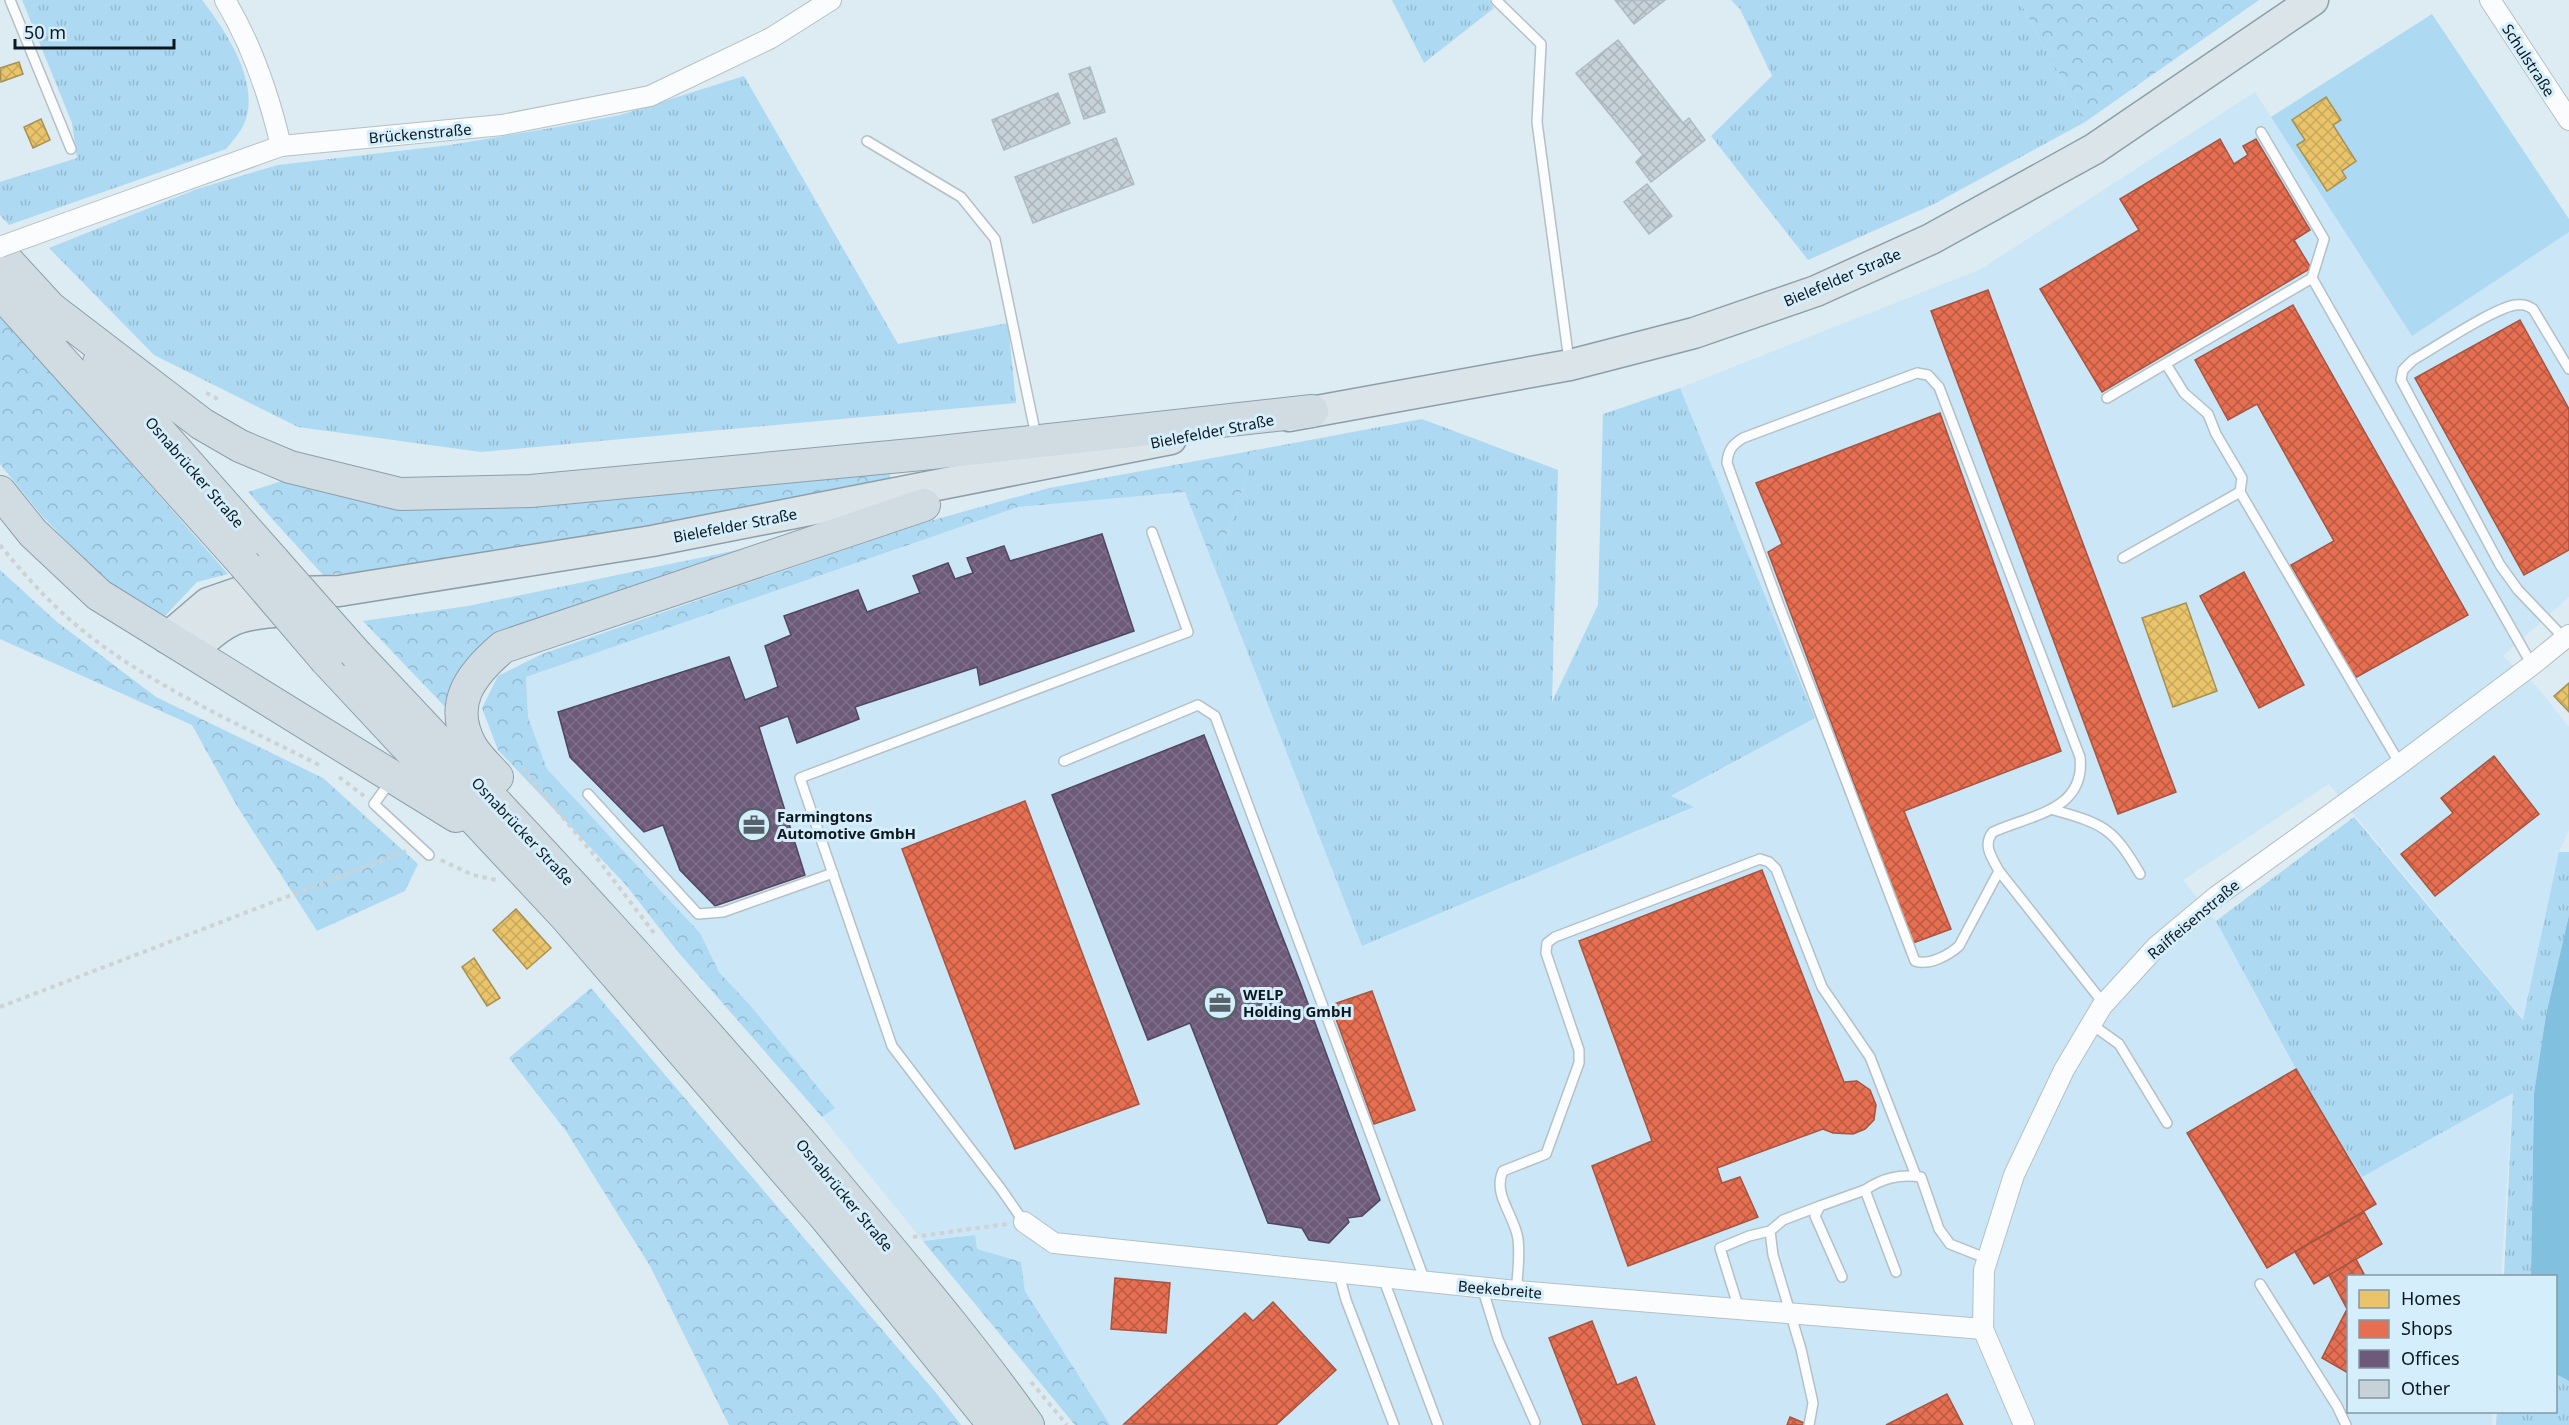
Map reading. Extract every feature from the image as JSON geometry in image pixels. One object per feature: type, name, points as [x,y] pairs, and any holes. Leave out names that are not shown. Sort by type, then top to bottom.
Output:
[{"type":"highway","name":"Osnabrücker Straße","points":[[0,253],[53,310],[259,562],[326,660],[566,917],[827,1219],[994,1425]]},
{"type":"highway","name":"Osnabrücker Straße","points":[[0,292],[259,562],[357,655],[536,845],[782,1119],[929,1295],[1028,1425]]},
{"type":"highway","points":[[53,310],[202,424],[240,446],[290,467],[400,494],[531,491],[1037,441],[1312,411]]},
{"type":"highway","points":[[0,492],[33,533],[99,595],[495,840]]},
{"type":"highway","points":[[536,845],[516,799],[473,749],[462,725],[463,693],[480,666],[503,647],[924,505]]},
{"type":"highway","points":[[929,1295],[1045,1425]]},
{"type":"main road","name":"Bielefelder Straße","points":[[179,645],[208,603],[237,593],[339,591],[652,541],[1312,411],[1570,365],[1694,333],[1805,295],[1930,239],[2094,149],[2313,0]]},
{"type":"main road","name":"Bielefelder Straße","points":[[179,645],[210,634],[228,622],[247,614],[346,607],[924,505],[1312,411]]},
{"type":"street","points":[[225,0],[248,42],[273,112],[281,146]]},
{"type":"street","name":"Brückenstraße","points":[[0,247],[281,146],[502,126],[650,96],[771,38],[831,0]]},
{"type":"street","name":"Schulstraße","points":[[2490,0],[2569,120]]},
{"type":"street","name":"Raiffeisenstraße","points":[[2024,1425],[1983,1329],[1984,1270],[2014,1175],[2064,1070],[2104,1004],[2156,947],[2217,896],[2400,764],[2567,637]]},
{"type":"street","name":"Beekebreite","points":[[1024,1222],[1054,1243],[1516,1291],[1983,1329]]},
{"type":"lane","points":[[10,0],[71,149]]},
{"type":"lane","points":[[1496,0],[1541,44],[1537,122],[1570,365]]},
{"type":"lane","points":[[2107,398],[2312,279],[2324,239],[2261,132]]},
{"type":"lane","points":[[867,141],[961,197],[995,239],[1037,441]]},
{"type":"lane","points":[[2312,279],[2532,665]]},
{"type":"lane","points":[[2567,637],[2518,590],[2500,565],[2401,380],[2403,370],[2413,360],[2493,314],[2514,305],[2526,304],[2533,309],[2569,369]]},
{"type":"lane","points":[[2166,364],[2184,393],[2208,414],[2216,434],[2242,478],[2240,492],[2400,764]]},
{"type":"lane","points":[[2000,872],[1959,946],[1951,953],[1929,962],[1915,961],[1727,463],[1728,452],[1735,443],[1880,385],[1917,373],[1934,379],[2080,758],[2080,776],[2074,792],[2054,810],[1993,832],[1988,841],[1988,848],[2000,872],[2104,1004]]},
{"type":"lane","points":[[2123,558],[2240,492]]},
{"type":"lane","points":[[1024,1222],[892,1046],[800,778],[1188,632],[1152,532]]},
{"type":"lane","points":[[1064,761],[1198,705],[1215,716],[1425,1282]]},
{"type":"lane","points":[[394,777],[374,804],[429,855]]},
{"type":"lane","points":[[588,794],[698,914],[723,912],[832,873]]},
{"type":"lane","points":[[2054,810],[2080,817],[2108,830],[2119,840],[2140,874]]},
{"type":"lane","points":[[1516,1291],[1518,1236],[1500,1190],[1499,1180],[1503,1172],[1546,1154],[1579,1063],[1579,1050],[1546,952],[1547,943],[1555,937],[1760,860],[1769,862],[1776,869],[1822,987],[1870,1057],[1916,1176]]},
{"type":"lane","points":[[2091,1024],[2119,1044],[2167,1123]]},
{"type":"lane","points":[[1739,1309],[1720,1248],[1749,1236],[1770,1231],[1783,1220],[1865,1190],[1878,1182],[1898,1175],[1921,1177],[1939,1229],[1950,1244],[1988,1259]]},
{"type":"lane","points":[[1865,1190],[1896,1272]]},
{"type":"lane","points":[[1820,1206],[1815,1216],[1842,1277]]},
{"type":"lane","points":[[1770,1231],[1773,1255],[1801,1348],[1813,1403],[1809,1425]]},
{"type":"lane","points":[[1339,1274],[1394,1425]]},
{"type":"lane","points":[[1383,1278],[1438,1425]]},
{"type":"lane","points":[[2260,1284],[2337,1406],[2346,1425]]},
{"type":"lane","points":[[1482,1287],[1498,1339],[1535,1422]]},
{"type":"path","points":[[0,545],[27,579],[87,634],[162,684],[333,772],[374,804]]},
{"type":"path","points":[[0,1007],[417,845]]},
{"type":"path","points":[[907,1239],[921,1234],[1024,1222]]},
{"type":"shaded area","points":[[2255,92],[2412,336],[2569,232],[2569,597],[2503,656],[2537,687],[2569,727],[2569,830],[2559,852],[2524,1020],[2329,784],[2183,880],[2216,921],[2296,1069],[2513,1093],[2501,1275],[2347,1275],[2347,1413],[2492,1413],[2492,1425],[1110,1425],[1025,1291],[1021,1262],[977,1249],[974,1235],[923,1241],[822,1117],[835,1108],[749,1004],[719,972],[700,933],[547,769],[528,717],[526,677],[1018,507],[1185,492],[1362,946],[1693,808],[1671,797],[1815,718],[1680,388],[1981,269]]},
{"type":"shaded area","points":[[2569,915],[2569,1381],[2557,1375],[2557,1275],[2531,1275],[2534,1093],[2546,1015]]},
{"type":"green space","points":[[22,0],[202,0],[231,43],[245,77],[248,110],[243,126],[226,149],[9,225],[0,215],[0,182],[77,158],[72,123]]},
{"type":"green space","points":[[1392,0],[1489,0],[1494,8],[1424,63]]},
{"type":"green space","points":[[1731,0],[2019,0],[2085,122],[1934,204],[1808,260],[1711,136],[1772,76],[1740,9]]},
{"type":"green space","points":[[2019,0],[2259,0],[2085,122]]},
{"type":"green space","points":[[2432,14],[2569,219],[2569,232],[2412,336],[2271,117]]},
{"type":"green space","points":[[744,76],[898,344],[1008,323],[1016,403],[481,452],[298,427],[154,355],[49,248],[197,189],[278,165],[450,145],[620,115]]},
{"type":"green space","points":[[0,314],[228,574],[197,582],[162,619],[104,579],[43,517],[0,464]]},
{"type":"green space","points":[[1680,388],[1815,718],[1671,796],[1694,807],[1362,946],[1215,569],[1256,450],[1422,419],[1558,470],[1552,702],[1598,605],[1603,414]]},
{"type":"green space","points":[[1256,450],[1215,569],[1185,492],[1018,507],[526,677],[528,717],[547,769],[700,933],[719,972],[749,1004],[835,1108],[822,1117],[678,952],[626,885],[498,750],[482,708],[498,676],[542,654],[919,524],[1049,488]]},
{"type":"green space","points":[[888,466],[891,481],[398,570],[323,575],[248,492],[282,481],[399,507]]},
{"type":"green space","points":[[786,540],[513,633],[451,713],[363,621],[468,606]]},
{"type":"green space","points":[[0,570],[57,622],[156,697],[323,778],[418,864],[405,891],[317,931],[237,806],[192,725],[0,639]]},
{"type":"green space","points":[[2354,817],[2523,1020],[2559,852],[2569,852],[2569,915],[2546,1015],[2534,1093],[2531,1275],[2504,1275],[2513,1093],[2362,1177],[2296,1069],[2216,921]]},
{"type":"green space","points":[[591,988],[961,1425],[729,1425],[650,1266],[566,1131],[509,1058]]},
{"type":"green space","points":[[975,1235],[977,1249],[1021,1262],[1025,1291],[1110,1425],[1075,1425],[923,1241]]},
{"type":"green space","points":[[2557,1375],[2569,1381],[2569,1425],[2496,1425],[2497,1413],[2557,1413]]},
{"type":"building: Homes","points":[[19,62],[23,74],[1,82],[0,68]]},
{"type":"building: Homes","points":[[2326,97],[2341,120],[2333,125],[2356,161],[2342,171],[2346,178],[2327,191],[2297,145],[2305,140],[2292,120]]},
{"type":"building: Homes","points":[[41,119],[50,140],[33,148],[24,127]]},
{"type":"building: Homes","points":[[2186,603],[2217,691],[2173,707],[2142,618]]},
{"type":"building: Homes","points":[[2569,683],[2569,712],[2554,696]]},
{"type":"building: Homes","points":[[516,909],[551,948],[527,969],[493,930]]},
{"type":"building: Homes","points":[[474,958],[500,998],[487,1006],[462,967]]},
{"type":"building: Shops","points":[[2220,139],[2234,164],[2248,155],[2243,146],[2256,139],[2310,230],[2294,240],[2311,268],[2102,392],[2040,289],[2139,230],[2120,199]]},
{"type":"building: Shops","points":[[1988,290],[2176,792],[2118,814],[1931,311]]},
{"type":"building: Shops","points":[[2293,305],[2468,615],[2355,678],[2291,565],[2334,541],[2257,404],[2228,420],[2195,360]]},
{"type":"building: Shops","points":[[2520,320],[2569,409],[2569,550],[2524,575],[2415,378]]},
{"type":"building: Shops","points":[[1940,413],[2061,751],[1904,811],[1951,929],[1913,943],[1768,552],[1782,544],[1756,483]]},
{"type":"building: Shops","points":[[2244,572],[2304,685],[2259,708],[2200,596]]},
{"type":"building: Shops","points":[[2494,756],[2539,814],[2435,896],[2401,854],[2453,813],[2441,798]]},
{"type":"building: Shops","points":[[1025,801],[1139,1104],[1015,1149],[902,849]]},
{"type":"building: Shops","points":[[1762,870],[1844,1082],[1857,1081],[1870,1090],[1876,1105],[1874,1120],[1865,1129],[1853,1134],[1833,1133],[1823,1129],[1717,1168],[1722,1183],[1740,1177],[1758,1217],[1628,1266],[1592,1166],[1652,1141],[1579,941]]},
{"type":"building: Shops","points":[[1372,991],[1415,1110],[1374,1124],[1331,1005]]},
{"type":"building: Shops","points":[[2296,1069],[2376,1204],[2267,1268],[2187,1133]]},
{"type":"building: Shops","points":[[2364,1212],[2382,1244],[2314,1284],[2295,1252]]},
{"type":"building: Shops","points":[[2356,1259],[2364,1275],[2347,1275],[2347,1309],[2329,1275]]},
{"type":"building: Shops","points":[[1115,1278],[1170,1283],[1166,1333],[1111,1329]]},
{"type":"building: Shops","points":[[1273,1302],[1336,1370],[1276,1425],[1124,1424],[1245,1313],[1253,1321]]},
{"type":"building: Shops","points":[[2347,1309],[2347,1372],[2322,1358]]},
{"type":"building: Shops","points":[[1592,1321],[1617,1385],[1636,1377],[1655,1425],[1583,1425],[1549,1338]]},
{"type":"building: Shops","points":[[1947,1394],[1963,1425],[1886,1425]]},
{"type":"building: Shops","points":[[1790,1417],[1804,1423],[1803,1425],[1787,1425]]},
{"type":"building: Offices","points":[[1102,534],[1134,631],[980,685],[977,667],[855,707],[859,719],[797,743],[788,716],[759,727],[805,875],[715,906],[680,870],[663,825],[644,832],[570,757],[558,712],[729,657],[745,700],[778,687],[765,646],[791,635],[784,616],[858,590],[867,612],[920,593],[913,576],[948,563],[955,579],[973,573],[967,558],[1004,546],[1010,561]]},
{"type":"building: Offices","name":"WELP Holding GmbH","points":[[1204,735],[1300,982],[1380,1200],[1362,1216],[1347,1218],[1349,1222],[1329,1243],[1309,1240],[1302,1228],[1268,1223],[1190,1023],[1148,1040],[1052,795]]},
{"type":"building: Other","points":[[1615,0],[1665,0],[1634,24]]},
{"type":"building: Other","points":[[1618,40],[1683,123],[1689,118],[1705,140],[1651,182],[1636,162],[1643,155],[1576,73]]},
{"type":"building: Other","points":[[1090,67],[1105,112],[1084,119],[1069,74]]},
{"type":"building: Other","points":[[1058,93],[1070,123],[1004,150],[992,120]]},
{"type":"building: Other","points":[[1116,138],[1134,184],[1033,223],[1015,177]]},
{"type":"building: Other","points":[[1647,184],[1672,216],[1649,234],[1624,202]]},
{"type":"place","name":"Farmingtons Automotive GmbH","points":[[754,825]]},
{"type":"place","name":"WELP Holding GmbH","points":[[1220,1003]]}]
